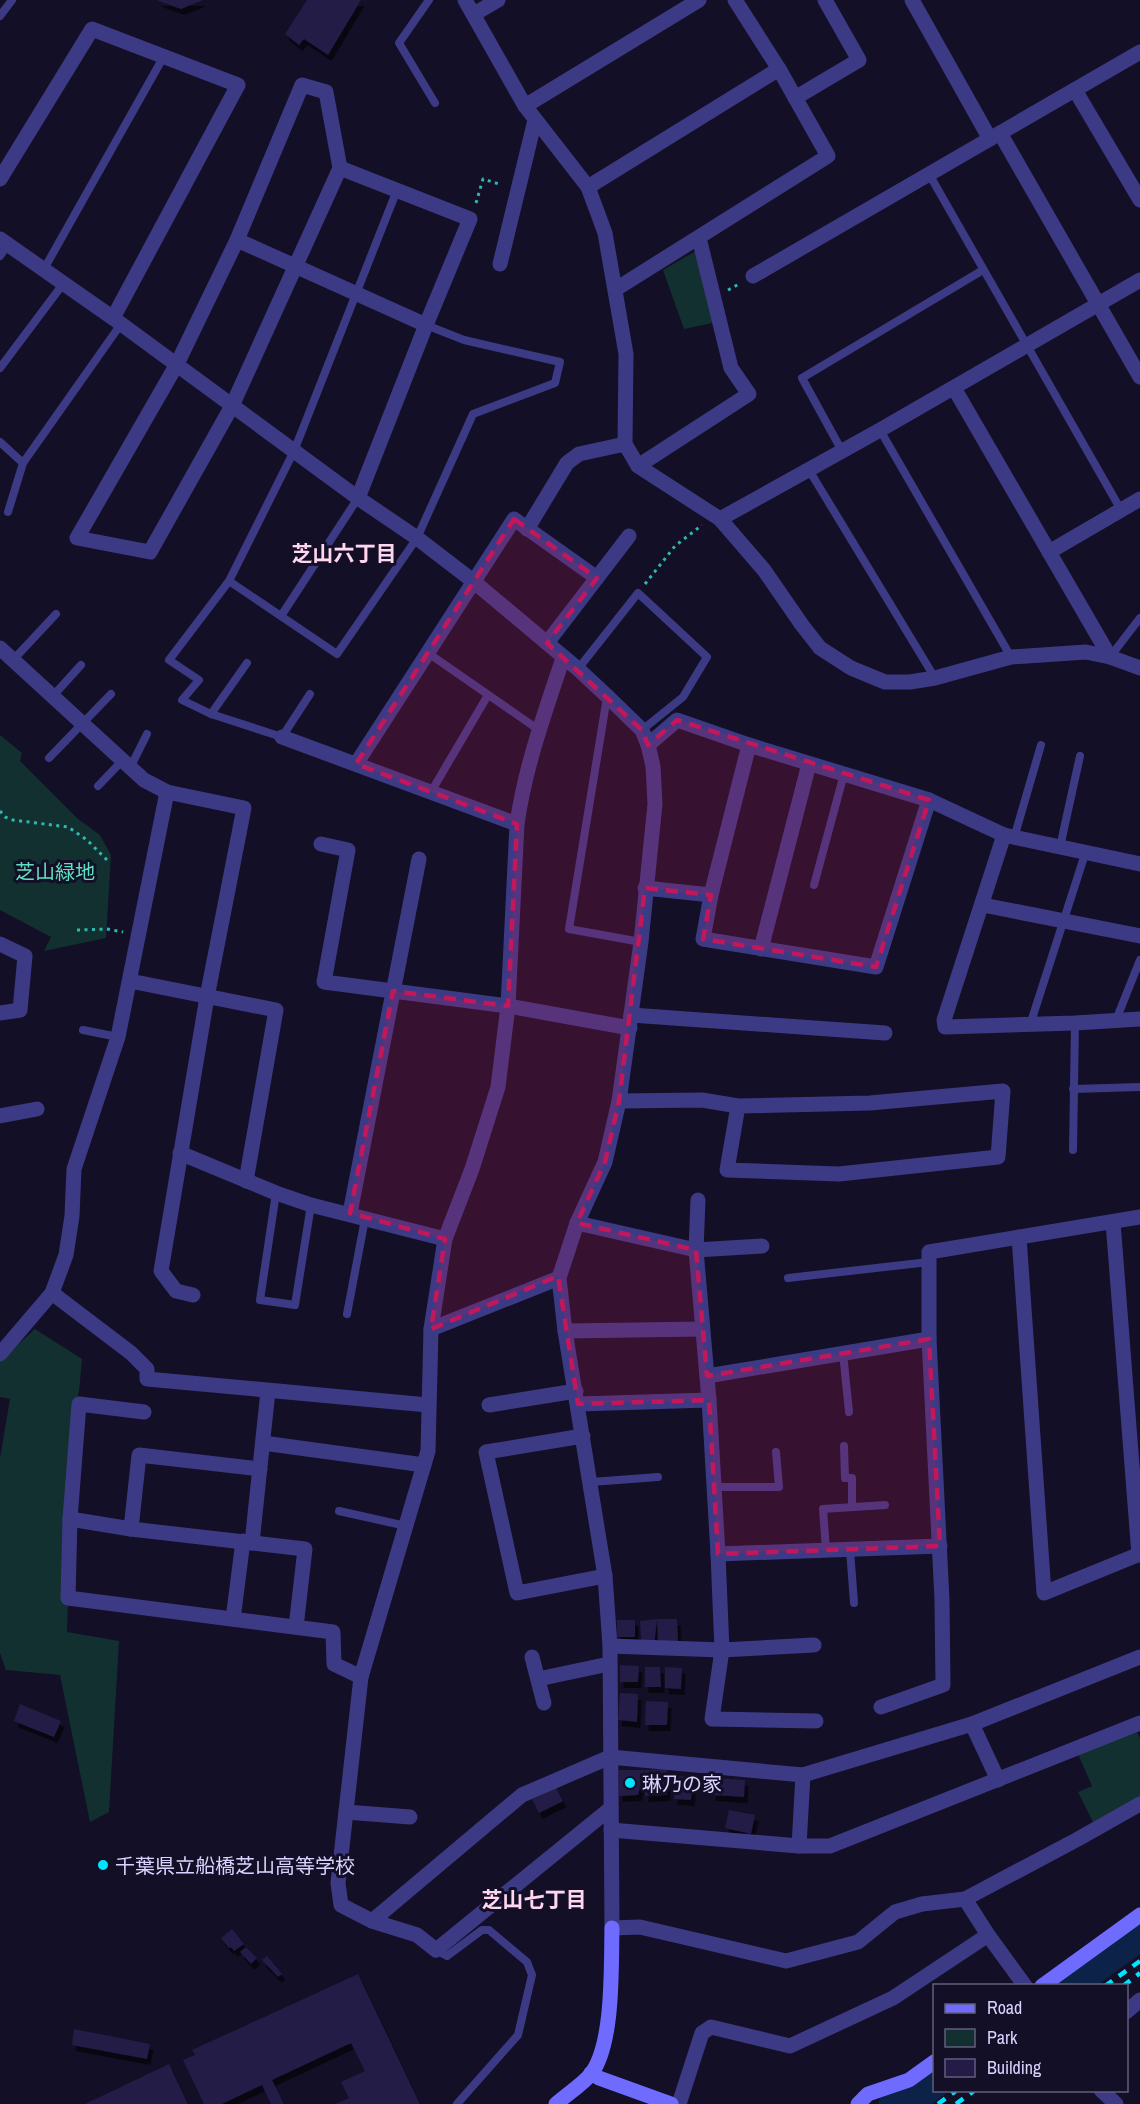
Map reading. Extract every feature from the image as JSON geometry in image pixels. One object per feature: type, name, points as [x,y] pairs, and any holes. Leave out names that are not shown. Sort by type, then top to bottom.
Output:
[{"type":"street","points":[[465,0],[525,106],[588,187],[605,233],[626,354],[625,444],[638,466],[718,517],[764,570],[820,648],[851,669],[885,682],[910,682],[935,678],[1011,657],[1086,652],[1110,657],[1140,668]]},
{"type":"street","points":[[474,14],[498,0]]},
{"type":"street","points":[[616,289],[828,156],[779,69],[735,0]]},
{"type":"street","points":[[795,98],[859,60],[825,0]]},
{"type":"street","points":[[912,0],[1099,304],[1140,377]]},
{"type":"street","points":[[525,106],[693,2]]},
{"type":"street","points":[[0,179],[92,29],[238,85],[117,321]]},
{"type":"street","points":[[753,276],[1140,52]]},
{"type":"street","points":[[588,187],[779,69]]},
{"type":"street","points":[[302,85],[326,92],[340,168],[232,406],[150,552],[77,538],[177,364],[237,240],[302,85]]},
{"type":"street","points":[[1075,90],[1140,200]]},
{"type":"street","points":[[500,264],[516,190],[535,120]]},
{"type":"street","points":[[340,168],[470,219],[358,498]]},
{"type":"street","points":[[638,466],[749,394],[731,368],[716,297],[699,238]]},
{"type":"street","points":[[237,240],[426,325]]},
{"type":"street","points":[[3,247],[44,269],[358,498],[417,538],[473,581],[607,696],[642,730],[648,745],[653,766],[655,804],[641,942],[619,1101],[605,1162],[576,1223],[559,1278],[565,1331],[605,1575],[610,1646],[612,1928],[609,2021],[603,2047],[591,2073],[556,2104]]},
{"type":"street","points":[[718,517],[809,470],[1140,280]]},
{"type":"street","points":[[954,388],[1110,657]]},
{"type":"street","points":[[527,528],[567,463],[579,454],[625,444]]},
{"type":"street","points":[[1049,552],[1140,499]]},
{"type":"street","points":[[356,764],[514,519],[597,578]]},
{"type":"street","points":[[547,643],[629,536]]},
{"type":"street","points":[[0,648],[144,780],[167,792],[244,808],[207,997],[161,1271],[176,1291],[193,1295]]},
{"type":"street","points":[[563,658],[539,730],[520,800],[508,1006],[498,1087],[472,1169],[445,1239],[431,1329],[428,1451],[361,1677],[338,1883],[341,1905],[372,1921],[417,1935],[436,1950],[611,1809]]},
{"type":"street","points":[[648,745],[677,720],[749,745],[929,800],[1009,836],[1140,864]]},
{"type":"street","points":[[282,737],[517,824]]},
{"type":"street","points":[[749,745],[711,895],[704,939],[876,967],[929,800]]},
{"type":"street","points":[[761,950],[809,764]]},
{"type":"street","points":[[1,1350],[52,1293],[66,1254],[72,1216],[74,1169],[118,1037],[167,792]]},
{"type":"street","points":[[1009,836],[982,905],[944,1020],[945,1027],[1140,1019]]},
{"type":"street","points":[[321,844],[348,850],[324,982],[631,1021],[885,1032]]},
{"type":"street","points":[[350,1214],[419,859]]},
{"type":"street","points":[[645,888],[711,895]]},
{"type":"street","points":[[982,905],[1140,936]]},
{"type":"street","points":[[0,944],[25,956],[20,1010],[0,1013]]},
{"type":"street","points":[[130,981],[276,1010],[246,1181]]},
{"type":"street","points":[[619,1101],[702,1100],[738,1106],[870,1103],[1003,1091],[998,1157],[839,1174],[727,1170],[738,1106]]},
{"type":"street","points":[[0,1116],[37,1110]]},
{"type":"street","points":[[180,1153],[311,1205],[445,1239]]},
{"type":"street","points":[[698,1200],[696,1250],[709,1401],[722,1650],[712,1719],[816,1721]]},
{"type":"street","points":[[881,1707],[943,1685],[940,1546],[928,1339],[929,1252],[1140,1217]]},
{"type":"street","points":[[1019,1237],[1044,1593],[1139,1554],[1113,1222]]},
{"type":"street","points":[[576,1223],[696,1250],[762,1246]]},
{"type":"street","points":[[431,1329],[559,1278]]},
{"type":"street","points":[[52,1293],[131,1353],[147,1369],[147,1379],[428,1405]]},
{"type":"street","points":[[565,1331],[702,1329]]},
{"type":"street","points":[[707,1376],[928,1339]]},
{"type":"street","points":[[233,1619],[260,1469],[268,1391]]},
{"type":"street","points":[[489,1405],[577,1398],[709,1401]]},
{"type":"street","points":[[144,1412],[79,1404],[70,1519],[68,1598],[333,1632],[334,1664],[361,1677]]},
{"type":"street","points":[[583,1436],[486,1452],[517,1593],[605,1575]]},
{"type":"street","points":[[263,1443],[424,1465]]},
{"type":"street","points":[[131,1529],[140,1455],[260,1469]]},
{"type":"street","points":[[70,1519],[131,1529],[305,1549],[296,1627]]},
{"type":"street","points":[[718,1554],[940,1546]]},
{"type":"street","points":[[610,1646],[722,1650],[814,1646]]},
{"type":"street","points":[[532,1657],[544,1703]]},
{"type":"street","points":[[372,1921],[522,1795],[610,1757],[803,1775],[972,1724],[1140,1657]]},
{"type":"street","points":[[538,1679],[609,1664]]},
{"type":"street","points":[[611,1830],[799,1846],[830,1846],[1140,1723]]},
{"type":"street","points":[[972,1724],[998,1780]]},
{"type":"street","points":[[799,1846],[803,1775]]},
{"type":"street","points":[[612,1928],[640,1927],[786,1961],[858,1942],[894,1912],[922,1904],[965,1899],[1140,1804]]},
{"type":"street","points":[[346,1812],[410,1817]]},
{"type":"street","points":[[965,1899],[1024,1984]]},
{"type":"street","points":[[1045,1984],[1140,1915]]},
{"type":"street","points":[[679,2104],[702,2033],[711,2027],[790,2046],[893,1998],[988,1935]]},
{"type":"street","points":[[1128,2010],[1140,2000]]},
{"type":"street","points":[[858,2104],[868,2094],[909,2080],[933,2063]]},
{"type":"street","points":[[591,2073],[598,2078],[671,2104]]},
{"type":"street","points":[[1102,2092],[1116,2104]]},
{"type":"lane","points":[[0,16],[12,0]]},
{"type":"lane","points":[[429,0],[399,43],[435,103]]},
{"type":"lane","points":[[44,269],[164,56]]},
{"type":"lane","points":[[929,174],[1121,510]]},
{"type":"lane","points":[[310,694],[282,737],[211,714],[182,700],[199,680],[169,660],[229,581],[294,451],[397,190]]},
{"type":"lane","points":[[842,451],[802,378],[983,270]]},
{"type":"lane","points":[[0,368],[63,284]]},
{"type":"lane","points":[[8,512],[23,462],[117,321]]},
{"type":"lane","points":[[229,581],[337,654],[417,538],[473,414],[555,383],[560,362],[464,340],[426,325]]},
{"type":"lane","points":[[880,430],[1011,657]]},
{"type":"lane","points":[[0,442],[23,462]]},
{"type":"lane","points":[[809,470],[935,678]]},
{"type":"lane","points":[[281,616],[358,498]]},
{"type":"lane","points":[[578,669],[638,593],[707,657],[683,697],[642,730]]},
{"type":"lane","points":[[13,660],[56,614]]},
{"type":"lane","points":[[1110,657],[1140,618]]},
{"type":"lane","points":[[428,653],[539,730]]},
{"type":"lane","points":[[211,714],[247,663]]},
{"type":"lane","points":[[52,697],[81,665]]},
{"type":"lane","points":[[49,758],[111,694]]},
{"type":"lane","points":[[431,792],[488,695]]},
{"type":"lane","points":[[607,696],[569,929],[641,942]]},
{"type":"lane","points":[[98,786],[126,764],[147,734]]},
{"type":"lane","points":[[1009,836],[1041,746]]},
{"type":"lane","points":[[1060,847],[1080,756]]},
{"type":"lane","points":[[814,885],[844,774]]},
{"type":"lane","points":[[1030,1025],[1085,854]]},
{"type":"lane","points":[[1116,1020],[1140,960]]},
{"type":"lane","points":[[1072,1150],[1075,1023]]},
{"type":"lane","points":[[83,1030],[118,1037]]},
{"type":"lane","points":[[1073,1089],[1140,1087]]},
{"type":"lane","points":[[276,1193],[260,1300],[295,1305],[311,1205]]},
{"type":"lane","points":[[347,1314],[365,1219]]},
{"type":"lane","points":[[788,1278],[929,1262]]},
{"type":"lane","points":[[843,1353],[849,1412]]},
{"type":"lane","points":[[844,1446],[845,1478],[852,1478],[852,1507]]},
{"type":"lane","points":[[714,1487],[779,1487],[776,1452]]},
{"type":"lane","points":[[591,1482],[658,1477]]},
{"type":"lane","points":[[826,1550],[823,1509],[885,1505]]},
{"type":"lane","points":[[339,1511],[406,1526]]},
{"type":"lane","points":[[850,1550],[855,1603]]},
{"type":"lane","points":[[436,1950],[447,1956],[482,1930],[489,1930],[527,1962],[532,1975],[518,2034],[457,2104]]},
{"type":"path","points":[[470,219],[483,179],[516,190]]},
{"type":"path","points":[[716,297],[753,276]]},
{"type":"path","points":[[638,593],[675,546],[718,517]]},
{"type":"path","points":[[0,811],[5,817],[13,820],[68,827],[87,840],[107,860]]},
{"type":"path","points":[[78,930],[107,930],[138,935]]},
{"type":"highlighted area","points":[[514,519],[597,578],[547,643],[642,730],[648,745],[677,720],[929,800],[876,967],[703,939],[711,895],[645,888],[619,1101],[605,1162],[577,1223],[696,1250],[707,1376],[929,1339],[940,1546],[718,1554],[709,1400],[578,1404],[558,1276],[431,1329],[445,1239],[350,1213],[393,991],[508,1006],[517,824],[356,764]]},
{"type":"green space","points":[[696,251],[717,322],[684,329],[663,270]]},
{"type":"green space","name":"芝山緑地","points":[[0,735],[22,753],[20,761],[78,819],[100,835],[111,855],[106,938],[44,951],[51,937],[0,910]]},
{"type":"green space","points":[[35,1329],[82,1359],[79,1392],[75,1404],[67,1632],[119,1641],[109,1812],[90,1822],[60,1675],[6,1670],[0,1653],[0,1458],[10,1399],[0,1397],[0,1361]]},
{"type":"green space","points":[[1137,1732],[1140,1738],[1140,1797],[1093,1822],[1078,1792],[1092,1786],[1078,1754]]},
{"type":"building","points":[[156,0],[203,0],[181,9]]},
{"type":"building","points":[[307,0],[361,0],[328,55],[304,39],[299,45],[285,34]]},
{"type":"building","points":[[657,1619],[677,1619],[678,1642],[658,1643]]},
{"type":"building","points":[[657,1619],[654,1647],[641,1639],[640,1621]]},
{"type":"building","points":[[617,1620],[635,1620],[635,1637],[617,1637]]},
{"type":"building","points":[[620,1665],[639,1666],[638,1682],[620,1682]]},
{"type":"building","points":[[645,1667],[660,1667],[661,1687],[645,1687]]},
{"type":"building","points":[[665,1667],[682,1668],[681,1689],[665,1688]]},
{"type":"building","points":[[620,1693],[638,1694],[637,1722],[618,1720]]},
{"type":"building","points":[[646,1701],[668,1702],[667,1725],[645,1725]]},
{"type":"building","points":[[20,1704],[61,1721],[54,1737],[14,1721]]},
{"type":"building","points":[[667,1769],[667,1795],[645,1796],[645,1770]]},
{"type":"building","name":"琳乃の家","points":[[619,1770],[645,1770],[638,1795],[619,1796]]},
{"type":"building","points":[[676,1776],[693,1777],[691,1800],[674,1799]]},
{"type":"building","points":[[713,1778],[745,1780],[744,1797],[712,1795]]},
{"type":"building","points":[[556,1788],[563,1801],[539,1813],[532,1799]]},
{"type":"building","points":[[729,1810],[755,1815],[751,1834],[725,1828]]},
{"type":"building","points":[[232,1929],[244,1944],[234,1951],[221,1938]]},
{"type":"building","points":[[246,1947],[257,1958],[251,1964],[240,1952]]},
{"type":"building","points":[[267,1956],[282,1974],[278,1977],[262,1960]]},
{"type":"building","points":[[358,1974],[420,2104],[335,2104],[349,2098],[341,2082],[365,2071],[351,2043],[272,2080],[284,2104],[271,2104],[262,2085],[222,2104],[204,2104],[183,2060],[195,2055],[192,2050]]},
{"type":"building","points":[[74,2029],[150,2044],[147,2059],[72,2045]]},
{"type":"building","points":[[169,2064],[188,2104],[85,2104]]},
{"type":"waterway","points":[[1071,1984],[1140,1934]]},
{"type":"waterway","points":[[895,2104],[911,2099],[933,2083]]},
{"type":"railway","points":[[1108,1984],[1140,1961]]},
{"type":"railway","points":[[1126,1984],[1140,1973]]},
{"type":"railway","points":[[938,2104],[954,2092]]},
{"type":"railway","points":[[956,2104],[972,2092]]},
{"type":"place","name":"琳乃の家","points":[[630,1783]]},
{"type":"place","name":"千葉県立船橋芝山高等学校","points":[[103,1865]]},
{"type":"district","name":"芝山六丁目","points":[[344,553]]},
{"type":"district","name":"芝山七丁目","points":[[534,1899]]}]
